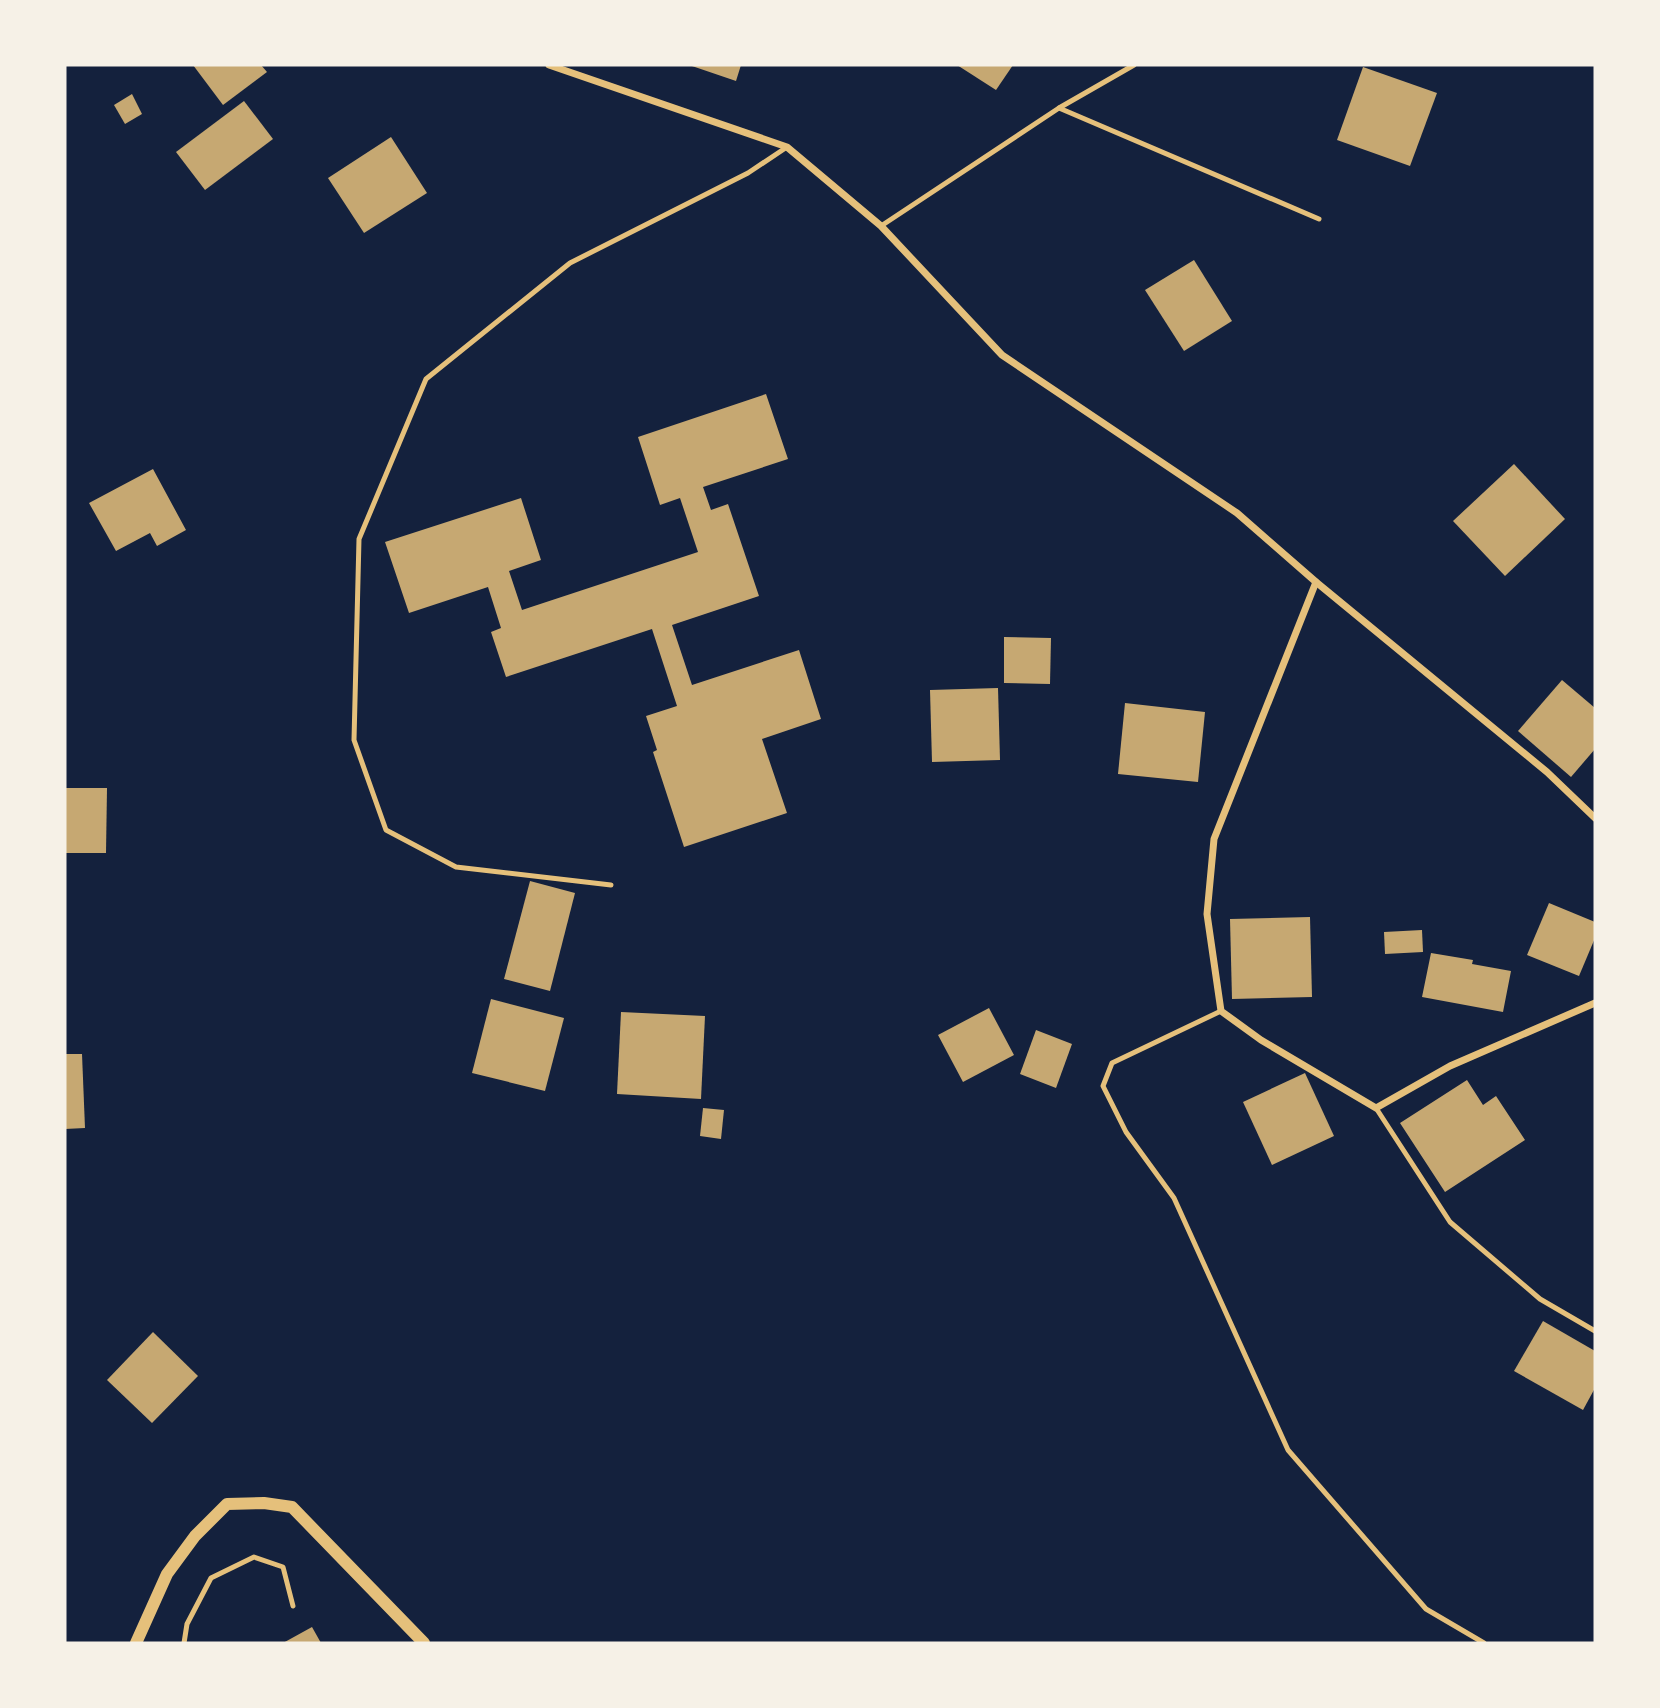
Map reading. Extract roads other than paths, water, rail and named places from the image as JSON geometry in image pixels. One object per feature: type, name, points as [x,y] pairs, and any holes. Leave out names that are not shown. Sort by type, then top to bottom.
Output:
[{"type":"street","points":[[549,65],[787,147],[881,226],[1002,355],[1237,513],[1316,582],[1547,772],[1595,818]]},
{"type":"street","points":[[1316,582],[1214,839],[1207,914],[1221,1011],[1261,1040],[1376,1108],[1450,1066],[1595,1003]]},
{"type":"street","points":[[136,1643],[167,1574],[195,1536],[227,1504],[264,1503],[292,1507],[424,1643]]},
{"type":"lane","points":[[881,226],[1059,108],[1134,65]]},
{"type":"lane","points":[[1059,108],[1319,219]]},
{"type":"lane","points":[[611,885],[456,867],[386,830],[354,740],[359,539],[426,379],[570,263],[748,173],[787,147]]},
{"type":"lane","points":[[1221,1011],[1112,1063],[1103,1086],[1126,1132],[1174,1198],[1288,1450],[1426,1608],[1484,1643]]},
{"type":"lane","points":[[1376,1108],[1450,1222],[1540,1299],[1595,1331]]},
{"type":"lane","points":[[184,1643],[187,1625],[211,1578],[254,1557],[283,1567],[293,1606]]}]
